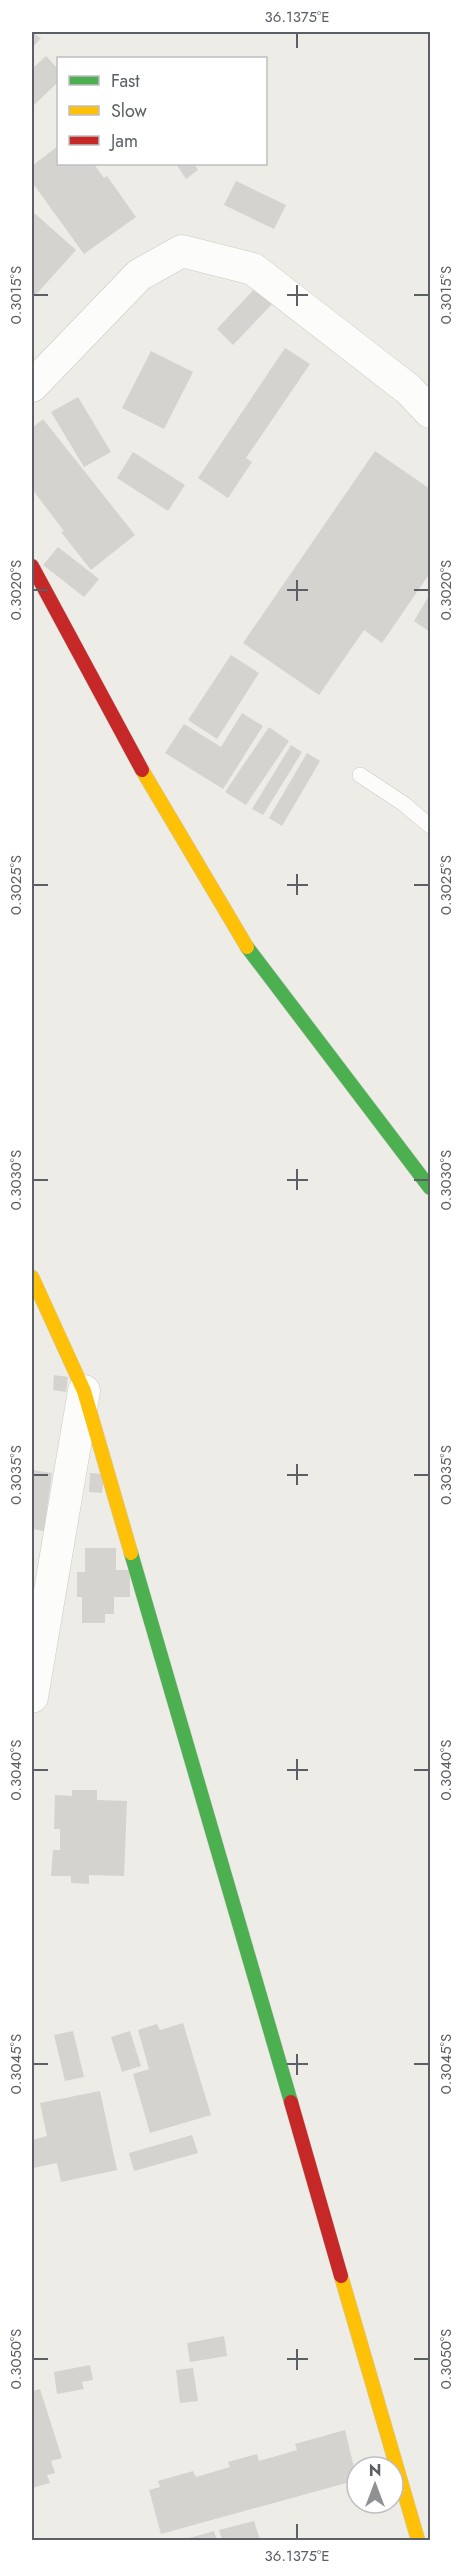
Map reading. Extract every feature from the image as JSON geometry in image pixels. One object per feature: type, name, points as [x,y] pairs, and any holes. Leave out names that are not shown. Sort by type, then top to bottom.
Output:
[{"type":"street","points":[[35,374],[139,275],[182,251],[253,269],[408,389],[430,412]]},
{"type":"street","points":[[32,566],[129,748],[243,941],[430,1188]]},
{"type":"street","points":[[32,1277],[84,1391],[418,2541]]},
{"type":"street","points":[[32,1696],[84,1391]]},
{"type":"lane","points":[[360,775],[404,804],[430,826]]},
{"type":"building","points":[[32,32],[41,38],[32,48]]},
{"type":"building","points":[[46,56],[57,68],[57,83],[32,107],[32,69]]},
{"type":"building","points":[[57,147],[57,165],[95,165],[104,178],[107,176],[136,217],[84,254],[32,182],[32,166]]},
{"type":"building","points":[[177,165],[195,165],[198,170],[186,179]]},
{"type":"building","points":[[236,181],[286,205],[274,229],[224,205]]},
{"type":"building","points":[[33,212],[76,250],[32,299],[32,214]]},
{"type":"building","points":[[257,286],[274,302],[233,345],[217,329]]},
{"type":"building","points":[[285,348],[310,364],[246,458],[252,462],[228,498],[198,478]]},
{"type":"building","points":[[151,351],[193,372],[164,429],[122,408]]},
{"type":"building","points":[[78,397],[111,452],[84,467],[51,412]]},
{"type":"building","points":[[43,419],[135,535],[91,570],[61,532],[64,531],[32,489],[32,428]]},
{"type":"building","points":[[375,451],[430,489],[430,573],[382,643],[364,630],[319,695],[243,643]]},
{"type":"building","points":[[133,452],[185,485],[168,511],[117,478]]},
{"type":"building","points":[[58,547],[99,579],[84,597],[43,565]]},
{"type":"building","points":[[430,594],[430,632],[414,621]]},
{"type":"building","points":[[231,655],[259,673],[217,739],[188,720]]},
{"type":"building","points":[[242,713],[263,726],[223,789],[165,753],[184,724],[221,747]]},
{"type":"building","points":[[269,727],[289,741],[246,805],[225,792]]},
{"type":"building","points":[[291,745],[302,752],[263,815],[252,809]]},
{"type":"building","points":[[307,753],[320,761],[282,826],[269,818]]},
{"type":"building","points":[[54,1375],[68,1377],[66,1392],[53,1390]]},
{"type":"building","points":[[32,1470],[52,1473],[44,1531],[32,1529]]},
{"type":"building","points":[[90,1473],[104,1474],[102,1493],[89,1492]]},
{"type":"building","points":[[85,1548],[116,1548],[116,1570],[130,1570],[130,1597],[114,1597],[114,1614],[105,1614],[105,1623],[82,1623],[82,1597],[77,1597],[77,1572],[85,1572]]},
{"type":"building","points":[[72,1790],[97,1790],[97,1800],[127,1801],[124,1876],[89,1875],[89,1884],[71,1883],[71,1876],[51,1876],[53,1850],[60,1850],[60,1829],[54,1829],[55,1795],[72,1796]]},
{"type":"building","points":[[183,2023],[211,2115],[150,2133],[133,2074],[149,2069],[138,2030],[157,2024],[160,2030]]},
{"type":"building","points":[[73,2031],[84,2077],[65,2081],[54,2035]]},
{"type":"building","points":[[130,2031],[141,2066],[122,2072],[111,2037]]},
{"type":"building","points":[[100,2091],[117,2170],[61,2182],[57,2163],[33,2168],[32,2140],[47,2136],[40,2103]]},
{"type":"building","points":[[192,2135],[198,2153],[134,2171],[129,2153]]},
{"type":"building","points":[[224,2336],[227,2356],[190,2362],[187,2343]]},
{"type":"building","points":[[90,2365],[93,2380],[82,2382],[84,2389],[57,2394],[54,2372]]},
{"type":"building","points":[[193,2368],[198,2401],[180,2403],[176,2370]]},
{"type":"building","points":[[40,2389],[62,2458],[51,2461],[55,2473],[47,2475],[50,2483],[32,2488],[32,2391]]},
{"type":"building","points":[[345,2430],[351,2455],[345,2455],[345,2483],[161,2534],[149,2490],[160,2487],[158,2481],[193,2471],[196,2477],[230,2467],[228,2462],[257,2454],[259,2461],[297,2450],[295,2444]]},
{"type":"building","points":[[254,2521],[260,2540],[222,2540],[219,2530]]},
{"type":"building","points":[[214,2531],[217,2540],[182,2540]]},
{"type":"traffic: fast","points":[[247,947],[430,1188]]},
{"type":"traffic: fast","points":[[131,1553],[291,2102]]},
{"type":"traffic: slow","points":[[142,770],[247,947]]},
{"type":"traffic: slow","points":[[32,1277],[84,1391],[131,1553]]},
{"type":"traffic: slow","points":[[341,2276],[418,2540]]},
{"type":"traffic: jam","points":[[32,566],[142,770]]},
{"type":"traffic: jam","points":[[291,2102],[341,2276]]}]
